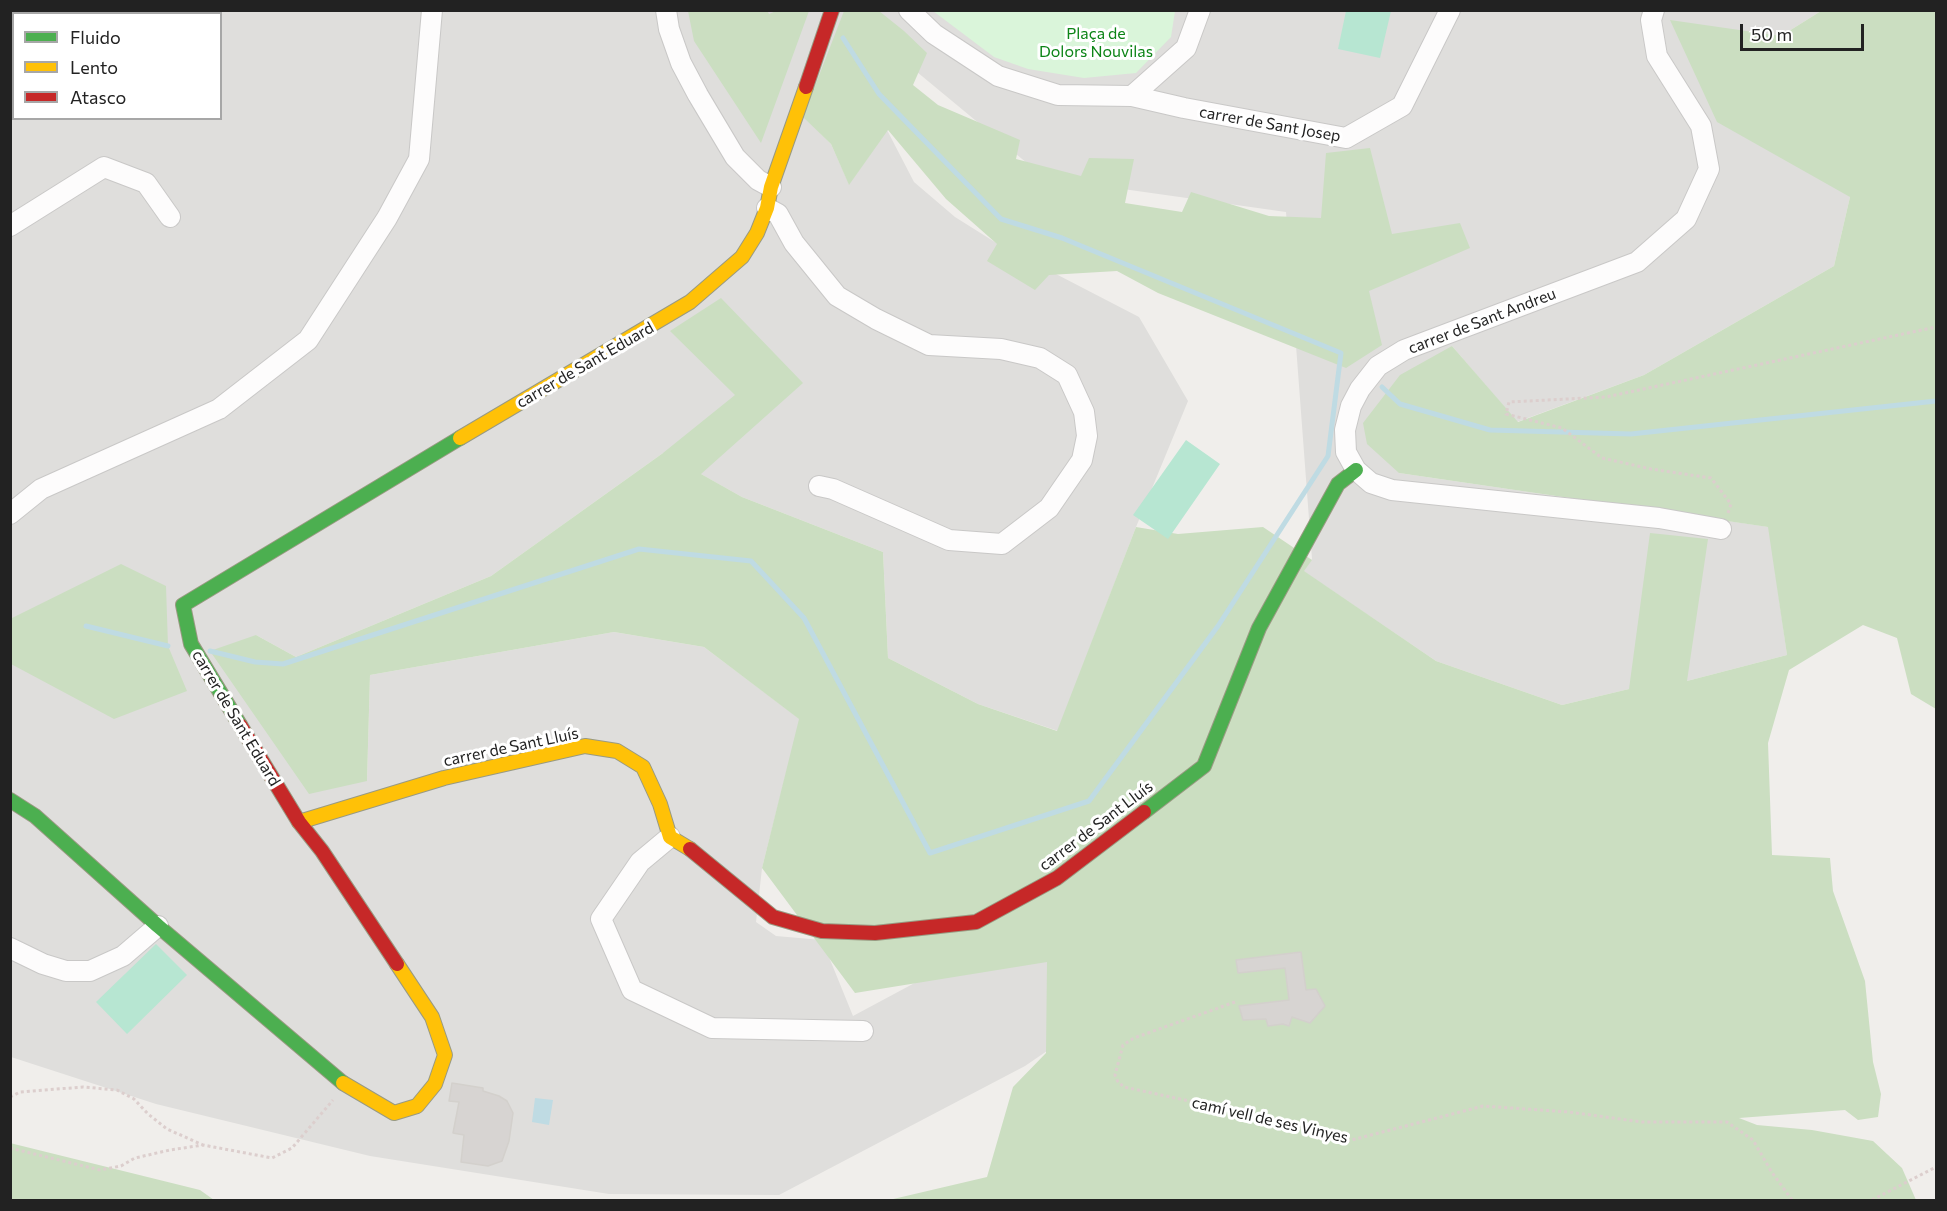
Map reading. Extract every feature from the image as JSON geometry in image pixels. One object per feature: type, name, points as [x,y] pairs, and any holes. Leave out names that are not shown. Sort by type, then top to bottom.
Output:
[{"type":"street","points":[[10,514],[41,489],[219,409],[308,340],[387,219],[419,159],[432,10]]},
{"type":"street","points":[[666,10],[669,29],[681,63],[698,95],[735,157],[758,180],[771,187]]},
{"type":"street","name":"carrer de Sant Eduard","points":[[10,801],[35,816],[158,926],[343,1083],[394,1113],[417,1106],[435,1084],[445,1055],[432,1017],[322,851],[299,822],[191,644],[183,605],[404,471],[652,326],[690,302],[742,257],[757,233],[767,208],[771,187],[832,10]]},
{"type":"street","points":[[909,10],[934,34],[998,76],[1058,95],[1132,96],[1186,48],[1200,10]]},
{"type":"street","name":"carrer de Sant Josep","points":[[1132,96],[1346,138],[1402,106],[1450,10]]},
{"type":"street","name":"carrer de Sant Andreu","points":[[1356,470],[1346,452],[1345,430],[1351,406],[1360,389],[1378,366],[1404,350],[1636,262],[1686,219],[1709,169],[1701,126],[1658,56],[1651,20],[1654,10]]},
{"type":"street","points":[[10,226],[104,167],[146,183],[170,217]]},
{"type":"street","points":[[767,208],[778,214],[794,243],[837,296],[876,319],[929,345],[1001,349],[1040,358],[1067,375],[1084,412],[1087,436],[1082,460],[1049,508],[1002,544],[949,540],[833,489],[819,486]]},
{"type":"street","points":[[1356,470],[1371,483],[1392,490],[1659,518],[1721,529]]},
{"type":"street","name":"carrer de Sant Lluís","points":[[299,822],[444,778],[585,746],[617,751],[643,767],[660,804],[670,837],[693,851],[714,871],[773,917],[822,931],[874,933],[976,922],[1057,878],[1204,766],[1259,628],[1338,484],[1356,470]]},
{"type":"street","points":[[670,837],[640,862],[601,919],[632,990],[712,1028],[863,1031]]},
{"type":"street","points":[[10,948],[43,964],[66,970],[90,971],[123,956],[158,926]]},
{"type":"path","points":[[1721,529],[1731,504],[1711,478],[1651,469],[1602,458],[1562,428],[1506,414],[1509,402],[1606,397],[1936,327]]},
{"type":"path","name":"camí vell de ses Vinyes","points":[[1235,1002],[1134,1038],[1123,1045],[1114,1075],[1118,1082],[1124,1087],[1135,1090],[1269,1118],[1348,1141],[1483,1106],[1569,1112],[1642,1122],[1727,1122],[1753,1140],[1771,1171],[1792,1200]]},
{"type":"path","points":[[10,1096],[20,1092],[83,1087],[117,1090],[134,1099],[167,1129],[202,1145],[272,1158],[292,1148],[332,1101],[343,1083]]},
{"type":"path","points":[[10,1148],[100,1170],[121,1166],[135,1158],[202,1145]]},
{"type":"path","points":[[1872,1200],[1936,1167]]},
{"type":"shaded area","points":[[11,11],[1821,11],[1781,36],[1850,197],[1834,266],[1644,375],[1517,422],[1452,346],[1399,473],[1769,527],[1787,655],[1687,681],[1629,689],[1562,705],[1436,661],[1303,571],[1312,559],[1286,212],[1045,178],[876,38],[804,116],[831,144],[849,184],[887,130],[914,182],[955,217],[998,244],[1139,317],[1188,401],[1136,527],[1058,731],[978,704],[888,658],[883,552],[742,497],[663,453],[491,576],[296,657],[256,635],[367,781],[370,675],[614,632],[704,647],[800,719],[762,868],[756,922],[776,936],[822,940],[853,1016],[1034,919],[1164,971],[1025,1066],[779,1195],[609,1194],[370,1156],[156,1104],[11,1057]]},
{"type":"green space","points":[[767,10],[769,14],[776,11],[809,11],[761,143],[694,41],[688,11]]},
{"type":"green space","points":[[844,11],[879,11],[904,31],[927,53],[913,85],[938,105],[1020,140],[1016,159],[1081,176],[1089,158],[1134,159],[1125,203],[1182,212],[1191,192],[1269,216],[1321,218],[1326,153],[1370,148],[1392,234],[1460,223],[1470,248],[1369,291],[1382,345],[1346,368],[1158,293],[1117,271],[1049,275],[1035,290],[987,261],[997,244],[946,199],[888,130],[849,185],[831,144],[803,117]]},
{"type":"green space","name":"Plaça de Dolors Nouvilas","points":[[933,11],[1175,11],[1171,37],[1136,73],[1084,78],[1028,69],[994,57]]},
{"type":"green space","points":[[1346,11],[1391,11],[1380,58],[1338,49]]},
{"type":"green space","points":[[1821,11],[1936,11],[1936,709],[1911,694],[1897,638],[1863,625],[1789,670],[1768,743],[1772,855],[1830,858],[1833,891],[1865,981],[1873,1062],[1881,1094],[1878,1117],[1858,1120],[1845,1110],[1739,1118],[1757,1125],[1812,1130],[1873,1141],[1902,1168],[1916,1200],[889,1200],[987,1177],[1013,1087],[1046,1053],[1047,962],[855,993],[762,868],[799,719],[704,647],[614,632],[370,675],[367,781],[309,794],[210,651],[256,635],[296,657],[491,576],[663,453],[735,395],[670,331],[721,298],[803,383],[701,474],[742,497],[883,552],[888,658],[978,704],[1057,731],[1136,527],[1178,534],[1263,527],[1312,560],[1304,571],[1436,661],[1562,705],[1629,689],[1650,533],[1708,539],[1687,681],[1787,655],[1768,527],[1399,473],[1367,444],[1363,423],[1400,375],[1452,346],[1518,422],[1644,375],[1834,266],[1850,197],[1717,122],[1670,20],[1781,36]]},
{"type":"green space","points":[[1186,440],[1220,464],[1168,539],[1133,515]]},
{"type":"green space","points":[[121,564],[166,586],[168,646],[187,691],[114,719],[11,664],[10,619]]},
{"type":"green space","points":[[156,944],[187,975],[127,1034],[96,1002]]},
{"type":"green space","points":[[10,1143],[200,1190],[214,1200],[11,1200]]},
{"type":"water","points":[[535,1098],[553,1100],[549,1125],[532,1122]]},
{"type":"building","points":[[1301,952],[1306,990],[1316,989],[1325,1006],[1310,1023],[1292,1017],[1289,1026],[1283,1024],[1268,1026],[1266,1019],[1243,1020],[1239,1006],[1289,1000],[1285,968],[1238,973],[1236,960]]},
{"type":"building","points":[[452,1083],[483,1088],[483,1091],[507,1101],[513,1113],[509,1141],[502,1161],[488,1166],[461,1162],[464,1135],[453,1133],[459,1102],[449,1101]]},
{"type":"waterway","points":[[210,651],[255,662],[283,664],[639,549],[751,561],[804,618],[930,853],[1089,801],[1218,626],[1328,456],[1341,353],[1062,238],[1001,219],[879,94],[843,38]]},
{"type":"waterway","points":[[1382,387],[1400,404],[1490,430],[1631,434],[1936,401]]},
{"type":"waterway","points":[[86,626],[168,646]]},
{"type":"traffic: fast","points":[[240,725],[191,644],[183,605],[460,438]]},
{"type":"traffic: fast","points":[[1144,812],[1204,766],[1259,628],[1338,484],[1356,470]]},
{"type":"traffic: fast","points":[[10,800],[35,816],[158,926],[343,1083]]},
{"type":"traffic: slow","points":[[460,438],[690,302],[742,257],[757,233],[767,208],[771,187],[806,87]]},
{"type":"traffic: slow","points":[[299,822],[444,778],[585,746],[617,751],[643,767],[660,804],[670,837],[690,849]]},
{"type":"traffic: slow","points":[[343,1083],[394,1113],[417,1106],[435,1084],[445,1055],[432,1017],[397,964]]},
{"type":"traffic: jam","points":[[806,87],[832,10]]},
{"type":"traffic: jam","points":[[240,725],[299,822],[322,851],[397,964]]},
{"type":"traffic: jam","points":[[690,849],[773,917],[822,931],[875,933],[976,922],[1057,878],[1144,812]]}]
